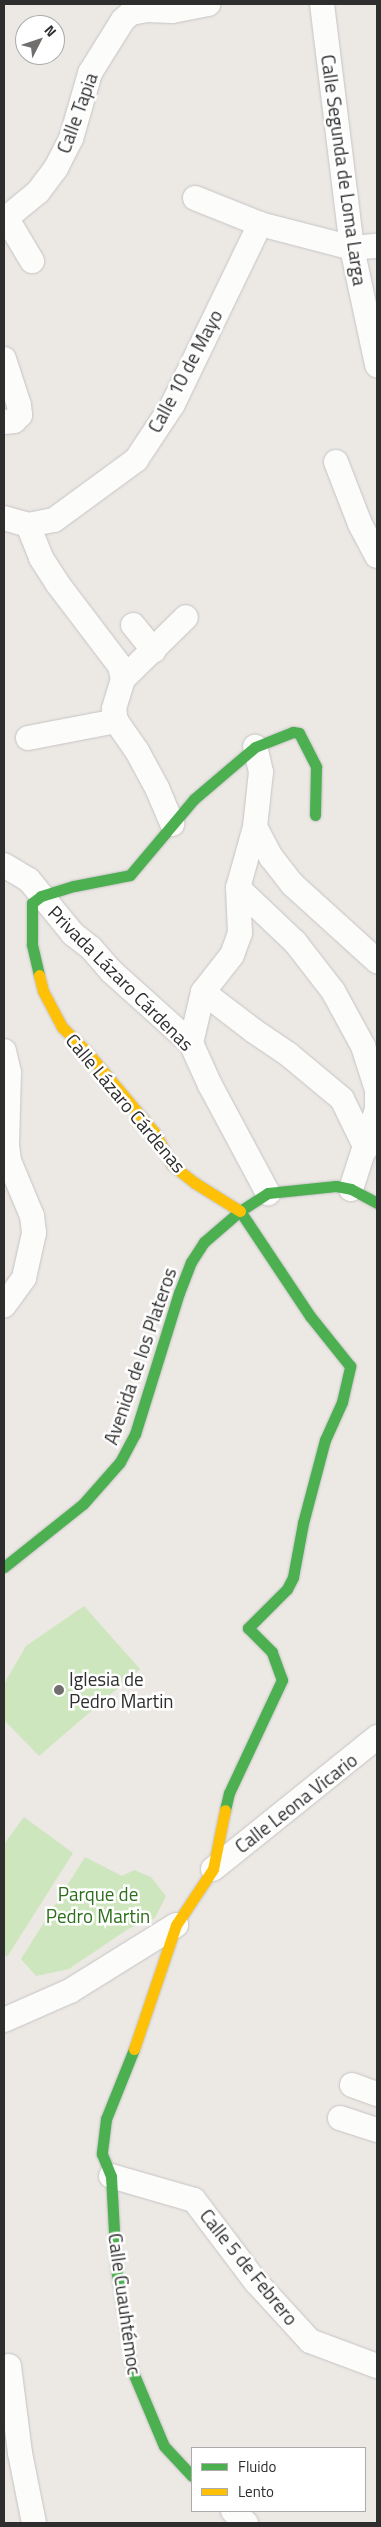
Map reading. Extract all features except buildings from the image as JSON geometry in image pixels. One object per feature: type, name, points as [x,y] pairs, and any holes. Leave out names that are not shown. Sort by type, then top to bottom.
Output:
[{"type":"street","name":"Calle Tapia","points":[[6,219],[38,192],[56,168],[71,139],[90,73],[123,20],[132,13],[146,10],[172,11],[208,4]]},
{"type":"street","name":"Calle Segunda de Loma Larga","points":[[322,4],[352,248],[377,364]]},
{"type":"street","points":[[196,198],[260,224],[352,248],[377,246]]},
{"type":"street","points":[[6,219],[32,261]]},
{"type":"street","name":"Calle 10 de Mayo","points":[[28,526],[54,520],[136,460],[172,404],[260,224]]},
{"type":"street","points":[[4,358],[19,405],[20,415],[14,421],[4,422]]},
{"type":"street","points":[[336,462],[360,524],[377,556]]},
{"type":"street","points":[[4,518],[28,526],[46,566],[120,666],[123,679],[114,708],[116,721],[137,751],[157,788],[172,824]]},
{"type":"street","points":[[123,679],[154,651],[186,617]]},
{"type":"street","points":[[133,625],[154,651]]},
{"type":"street","points":[[28,738],[116,721]]},
{"type":"street","points":[[41,896],[74,886],[130,875],[172,824],[216,779],[255,747],[293,732],[299,733],[316,767],[315,814]]},
{"type":"street","points":[[191,1043],[203,992],[232,956],[240,933],[238,888],[255,827],[262,772],[255,747]]},
{"type":"street","points":[[255,827],[271,857],[292,884],[377,961]]},
{"type":"street","name":"Privada Lázaro Cárdenas","points":[[4,865],[29,880],[73,934],[91,948],[111,971],[191,1043],[268,1193]]},
{"type":"street","points":[[238,888],[296,942],[333,991],[363,1046],[377,1090]]},
{"type":"street","name":"Calle Lázaro Cárdenas","points":[[41,896],[32,903],[32,944],[43,991],[62,1027],[88,1053],[155,1132],[172,1165],[195,1183],[240,1211]]},
{"type":"street","points":[[203,992],[288,1054],[342,1099],[366,1148]]},
{"type":"street","points":[[4,1051],[9,1072],[6,1144],[9,1161],[32,1216],[34,1233],[24,1278],[4,1306]]},
{"type":"street","points":[[351,1189],[366,1148],[377,1109],[377,1095]]},
{"type":"street","name":"Avenida de los Plateros","points":[[4,1567],[83,1504],[120,1462],[135,1434],[178,1293],[192,1262],[204,1242],[240,1211],[268,1193],[336,1186],[351,1189],[377,1203]]},
{"type":"street","points":[[111,2176],[102,2154],[106,2119],[139,2035],[176,1925],[213,1869],[229,1793],[282,1680],[272,1652],[248,1628],[287,1589],[294,1577],[304,1523],[325,1440],[342,1402],[350,1366],[310,1316],[240,1211]]},
{"type":"street","name":"Calle Leona Vicario","points":[[213,1869],[377,1736]]},
{"type":"street","points":[[4,2020],[70,1991],[176,1925]]},
{"type":"street","points":[[352,2085],[377,2094]]},
{"type":"street","points":[[340,2118],[377,2130]]},
{"type":"street","name":"Calle 5 de Febrero","points":[[111,2176],[194,2200],[256,2282],[310,2341],[377,2366]]},
{"type":"street","name":"Calle Cuauhtémoc","points":[[111,2176],[116,2268],[132,2370],[150,2418],[164,2446],[191,2475]]},
{"type":"street","points":[[8,2366],[20,2453],[34,2523]]},
{"type":"street","points":[[234,2512],[246,2523]]},
{"type":"green space","points":[[84,1606],[140,1669],[39,1756],[4,1720],[4,1684],[26,1646]]},
{"type":"green space","points":[[24,1817],[73,1853],[7,1957],[4,1954],[4,1844]]},
{"type":"green space","name":"Parque de Pedro Martin","points":[[85,1857],[122,1876],[134,1870],[151,1877],[166,1896],[155,1918],[128,1929],[69,1969],[36,1976],[21,1959]]},
{"type":"traffic: fast","points":[[39,975],[32,944],[32,903],[41,896],[74,886],[130,875],[194,799],[255,747],[293,732],[299,733],[316,767],[315,815]]},
{"type":"traffic: fast","points":[[4,1567],[83,1504],[120,1462],[135,1434],[179,1293],[191,1262],[204,1242],[240,1211],[268,1193],[336,1186],[351,1189],[377,1203]]},
{"type":"traffic: fast","points":[[225,1810],[229,1793],[282,1680],[272,1652],[248,1628],[287,1589],[293,1577],[303,1523],[325,1440],[342,1402],[350,1366],[310,1316],[240,1211]]},
{"type":"traffic: fast","points":[[134,2049],[106,2119],[102,2154],[111,2176],[116,2268],[132,2370],[164,2446],[191,2475]]},
{"type":"traffic: slow","points":[[39,975],[43,991],[62,1027],[88,1053],[155,1133],[172,1165],[195,1183],[240,1211]]},
{"type":"traffic: slow","points":[[134,2049],[176,1925],[213,1869],[225,1810]]},
{"type":"place","name":"Iglesia de Pedro Martin","points":[[59,1690]]}]
